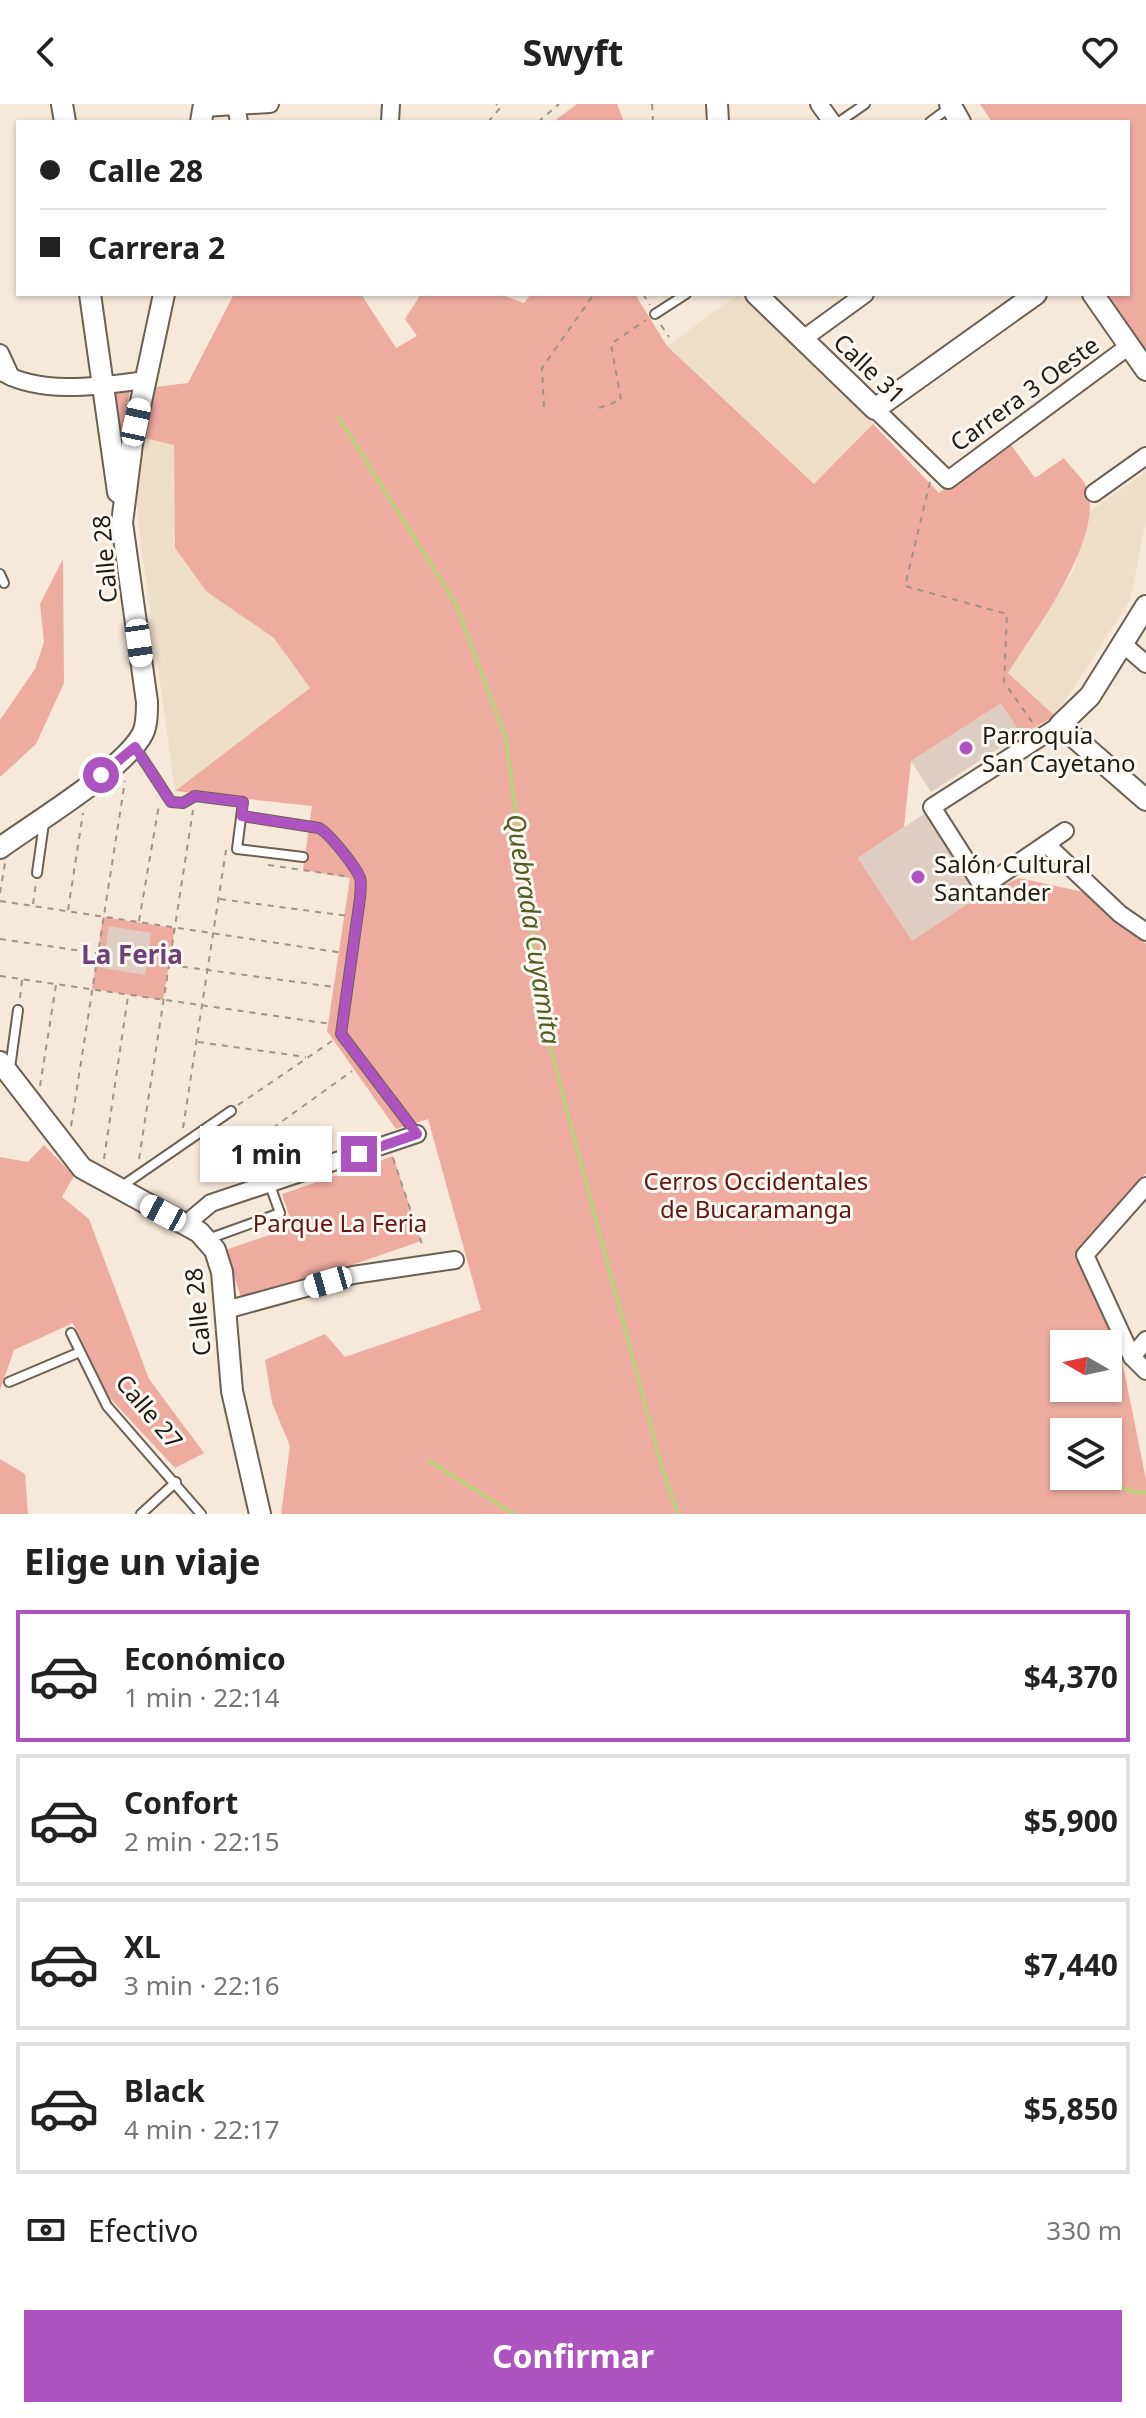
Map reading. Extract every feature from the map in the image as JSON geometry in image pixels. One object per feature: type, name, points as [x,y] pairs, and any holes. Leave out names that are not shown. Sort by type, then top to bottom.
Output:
[{"type":"street","points":[[203,111],[238,114],[270,104]]},
{"type":"street","points":[[90,296],[122,523]]},
{"type":"street","name":"Calle 28","points":[[132,749],[145,727],[147,702],[122,523],[132,444],[164,296]]},
{"type":"street","name":"Calle 31","points":[[758,296],[948,480]]},
{"type":"street","points":[[803,339],[857,296]]},
{"type":"street","points":[[875,409],[1033,296]]},
{"type":"street","points":[[1094,296],[1146,370]]},
{"type":"street","name":"Carrera 3 Oeste","points":[[948,480],[1129,346]]},
{"type":"street","points":[[0,353],[5,374],[34,384],[103,386],[145,380]]},
{"type":"street","points":[[1094,493],[1146,456]]},
{"type":"street","points":[[1065,831],[983,887],[932,807],[1051,730],[1090,696],[1146,606]]},
{"type":"street","points":[[1123,644],[1146,664]]},
{"type":"street","points":[[1051,730],[1146,800]]},
{"type":"street","points":[[4,845],[132,749]]},
{"type":"street","points":[[1046,844],[1120,914],[1146,932]]},
{"type":"street","name":"Calle 28","points":[[4,1068],[67,1151],[109,1185],[186,1224],[208,1239],[220,1261],[232,1391],[260,1514]]},
{"type":"street","points":[[186,1224],[211,1203],[417,1134]]},
{"type":"street","points":[[1142,1197],[1085,1255],[1132,1357],[1146,1371]]},
{"type":"street","points":[[226,1310],[353,1275],[455,1260]]},
{"type":"street","points":[[1132,1357],[1146,1340]]},
{"type":"lane","points":[[842,120],[865,104]]},
{"type":"lane","points":[[934,120],[954,111]]},
{"type":"lane","points":[[655,314],[683,296]]},
{"type":"lane","points":[[0,574],[4,583]]},
{"type":"lane","points":[[132,749],[171,802],[177,804],[195,796],[243,802],[237,849],[303,857]]},
{"type":"lane","points":[[37,873],[45,815]]},
{"type":"lane","points":[[242,816],[319,828],[327,832],[361,881],[342,1030],[417,1134]]},
{"type":"lane","points":[[4,1068],[18,1010]]},
{"type":"lane","points":[[109,1185],[136,1176],[231,1111]]},
{"type":"lane","points":[[208,1239],[280,1213],[254,1141]]},
{"type":"lane","name":"Calle 27","points":[[71,1333],[107,1406],[201,1514]]},
{"type":"lane","points":[[9,1382],[80,1352]]},
{"type":"lane","points":[[141,1514],[176,1482]]},
{"type":"path","points":[[490,120],[501,107],[496,104]]},
{"type":"path","points":[[540,120],[559,104]]},
{"type":"path","points":[[544,407],[542,368],[593,296]]},
{"type":"path","points":[[599,408],[621,400],[611,344],[655,314]]},
{"type":"path","points":[[934,466],[905,586],[1007,614],[1004,682],[1051,730]]},
{"type":"path","points":[[67,1151],[132,749]]},
{"type":"path","points":[[67,912],[87,785]]},
{"type":"path","points":[[139,922],[162,788]]},
{"type":"path","points":[[136,1176],[195,796]]},
{"type":"path","points":[[0,893],[4,845]]},
{"type":"path","points":[[181,1145],[226,846]]},
{"type":"path","points":[[256,863],[361,881]]},
{"type":"path","points":[[32,906],[37,873]]},
{"type":"path","points":[[218,899],[357,918]]},
{"type":"path","points":[[0,901],[352,954]]},
{"type":"path","points":[[0,939],[98,953]]},
{"type":"path","points":[[169,964],[347,989]]},
{"type":"path","points":[[0,976],[202,1005],[342,1030]]},
{"type":"path","points":[[18,1010],[22,979]]},
{"type":"path","points":[[37,1111],[56,984]]},
{"type":"path","points":[[109,1185],[128,995]]},
{"type":"path","points":[[231,1111],[342,1030]]},
{"type":"path","points":[[197,1042],[308,1057]]},
{"type":"path","points":[[254,1141],[363,1063]]},
{"type":"path","points":[[388,1144],[429,1263]]},
{"type":"shaded area","points":[[736,296],[741,296],[873,424],[815,485],[667,346]]},
{"type":"shaded area","points":[[144,438],[174,445],[175,548],[207,592],[274,638],[311,688],[175,791],[136,493]]},
{"type":"shaded area","points":[[1146,471],[1146,520],[1130,601],[1055,716],[1008,673],[1075,568],[1088,513]]},
{"type":"green space","points":[[577,104],[617,104],[623,120],[556,120]]},
{"type":"green space","points":[[980,104],[1146,104],[1146,352],[1108,296],[1130,296],[1130,120],[991,120]]},
{"type":"green space","name":"Cerros Occidentales de Bucaramanga","points":[[233,296],[362,296],[396,348],[417,336],[405,319],[420,296],[505,296],[524,303],[529,296],[636,296],[667,346],[814,484],[873,424],[939,493],[1009,442],[1035,478],[1064,458],[1087,488],[1090,509],[1086,532],[1064,584],[1008,673],[1055,716],[1021,735],[1001,704],[911,761],[904,827],[858,858],[912,940],[978,897],[1019,878],[1088,893],[1146,944],[1146,1173],[1074,1254],[1109,1330],[1050,1330],[1050,1402],[1122,1402],[1122,1360],[1146,1480],[1146,1514],[281,1514],[290,1446],[272,1403],[265,1360],[325,1334],[345,1357],[481,1310],[428,1119],[396,1129],[327,1031],[350,878],[303,870],[312,806],[175,791],[310,688],[274,638],[207,592],[175,548],[174,445],[144,438],[155,387],[188,383]]},
{"type":"green space","points":[[130,390],[121,438],[111,393]]},
{"type":"green space","points":[[63,559],[64,683],[36,744],[0,777],[0,720],[35,669],[44,642],[40,604]]},
{"type":"green space","points":[[103,917],[175,928],[163,1000],[92,989]]},
{"type":"green space","points":[[44,1145],[74,1176],[62,1197],[89,1219],[149,1379],[204,1453],[175,1468],[109,1397],[73,1323],[14,1350],[0,1390],[0,1157],[28,1162]]},
{"type":"green space","name":"Parque La Feria","points":[[393,1156],[421,1241],[243,1303],[225,1250],[293,1227],[282,1194]]},
{"type":"green space","points":[[0,1459],[25,1474],[28,1514],[0,1514]]},
{"type":"building","name":"Parroquia San Cayetano","points":[[1001,703],[1021,734],[931,792],[911,761]]},
{"type":"building","name":"Salón Cultural Santander","points":[[924,814],[978,897],[912,941],[858,858]]},
{"type":"building","points":[[109,926],[151,933],[145,975],[103,968]]},
{"type":"waterway","name":"Quebrada Cuyamita","points":[[339,418],[456,604],[506,739],[544,1024],[662,1468],[678,1514]]},
{"type":"waterway","points":[[429,1461],[514,1514]]},
{"type":"waterway","points":[[1122,1487],[1137,1493],[1146,1492]]},
{"type":"place","name":"Parroquia San Cayetano","points":[[966,748]]},
{"type":"place","name":"Salón Cultural Santander","points":[[918,877]]},
{"type":"district","name":"La Feria","points":[[132,954]]},
{"type":"route","points":[[101,775],[135,747],[171,802],[183,803],[195,796],[243,802],[242,816],[319,828],[327,832],[356,869],[361,881],[360,898],[341,1034],[417,1134],[359,1154]]}]
